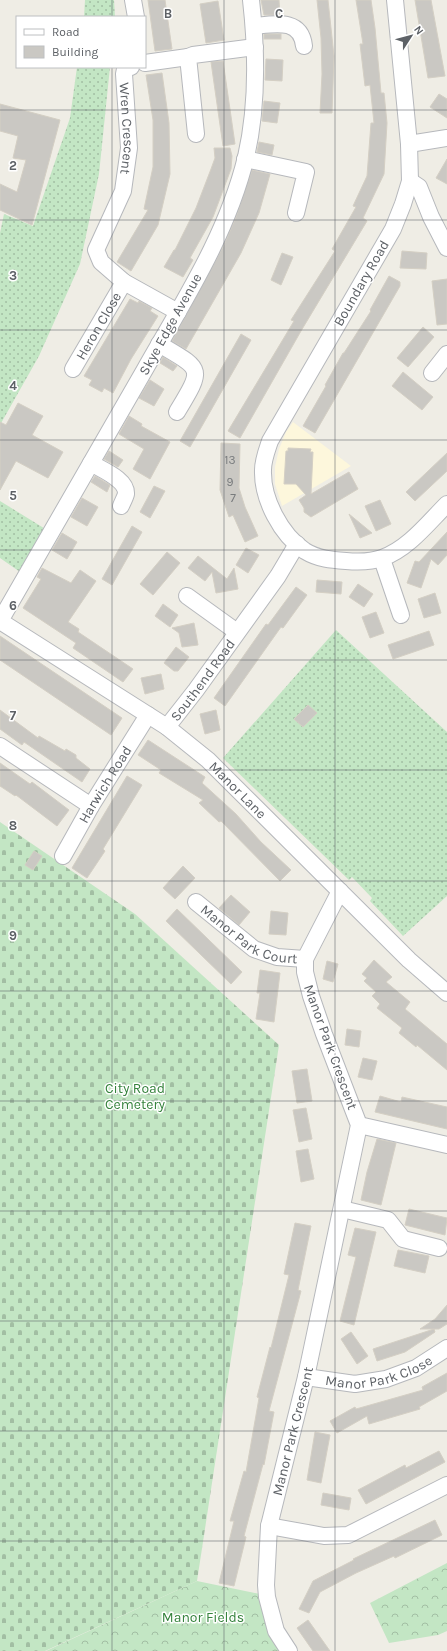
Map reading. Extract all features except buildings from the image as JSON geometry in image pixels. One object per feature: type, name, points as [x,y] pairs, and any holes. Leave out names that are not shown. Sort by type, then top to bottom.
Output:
[{"type":"street","points":[[133,0],[136,16]]},
{"type":"street","name":"Skye Edge Avenue","points":[[0,621],[178,312],[226,220],[245,159],[254,108],[256,82],[254,26],[251,0]]},
{"type":"street","name":"Boundary Road","points":[[297,544],[281,525],[267,497],[263,471],[264,458],[270,441],[393,229],[410,181],[395,0]]},
{"type":"street","points":[[254,26],[285,24],[292,26],[303,37],[304,46]]},
{"type":"street","points":[[146,63],[255,47]]},
{"type":"street","points":[[188,57],[196,134]]},
{"type":"street","name":"Wren Crescent","points":[[128,68],[125,69],[124,74],[129,148],[123,191],[96,250],[101,262],[124,282],[178,312]]},
{"type":"street","points":[[408,144],[447,138]]},
{"type":"street","points":[[245,159],[306,172],[296,212]]},
{"type":"street","points":[[410,181],[419,187],[431,217],[447,248]]},
{"type":"street","name":"Heron Close","points":[[73,369],[124,282]]},
{"type":"street","points":[[159,344],[190,362],[196,375],[194,384],[178,412]]},
{"type":"street","points":[[432,373],[447,354]]},
{"type":"street","points":[[91,463],[120,481],[125,488],[126,496],[121,506]]},
{"type":"street","points":[[297,544],[305,551],[327,560],[354,562],[382,559],[407,544],[447,504]]},
{"type":"street","name":"Southend Road","points":[[167,727],[196,690],[278,576],[297,544]]},
{"type":"street","points":[[382,559],[401,615]]},
{"type":"street","name":"Southend Road","points":[[187,596],[237,632]]},
{"type":"street","name":"Manor Lane","points":[[0,621],[167,727],[208,760],[409,960],[447,993]]},
{"type":"street","name":"Harwich Road","points":[[63,856],[91,806],[148,715]]},
{"type":"street","points":[[0,746],[91,806]]},
{"type":"street","points":[[305,958],[340,891]]},
{"type":"street","name":"Manor Park Court","points":[[196,902],[254,949],[277,957],[305,958]]},
{"type":"street","name":"Manor Park Crescent","points":[[289,1651],[276,1631],[267,1597],[266,1585],[269,1526],[306,1377],[359,1125],[311,996],[305,972],[305,958]]},
{"type":"street","points":[[359,1125],[447,1145]]},
{"type":"street","points":[[342,1209],[388,1220],[403,1239],[439,1248]]},
{"type":"street","name":"Manor Park Close","points":[[306,1377],[355,1384],[386,1379],[416,1368],[447,1348]]},
{"type":"street","points":[[269,1526],[324,1536],[348,1535],[447,1485]]},
{"type":"shaded area","points":[[293,422],[351,466],[282,506],[275,484],[275,467],[279,449],[286,432]]},
{"type":"green space","points":[[85,0],[114,0],[115,16],[84,16]]},
{"type":"green space","points":[[77,68],[110,68],[99,174],[80,264],[39,356],[0,425],[0,233],[4,214],[33,226],[70,118]]},
{"type":"green space","points":[[0,501],[47,530],[23,574],[0,558]]},
{"type":"green space","points":[[336,630],[447,732],[447,896],[403,936],[370,901],[372,898],[352,877],[349,880],[223,758]]},
{"type":"green space","name":"City Road Cemetery","points":[[0,822],[135,914],[279,1045],[197,1581],[45,1651],[0,1651]]},
{"type":"green space","points":[[447,1563],[447,1631],[438,1635],[389,1643],[370,1603]]},
{"type":"green space","name":"Manor Fields","points":[[197,1581],[260,1594],[283,1651],[46,1651]]}]
